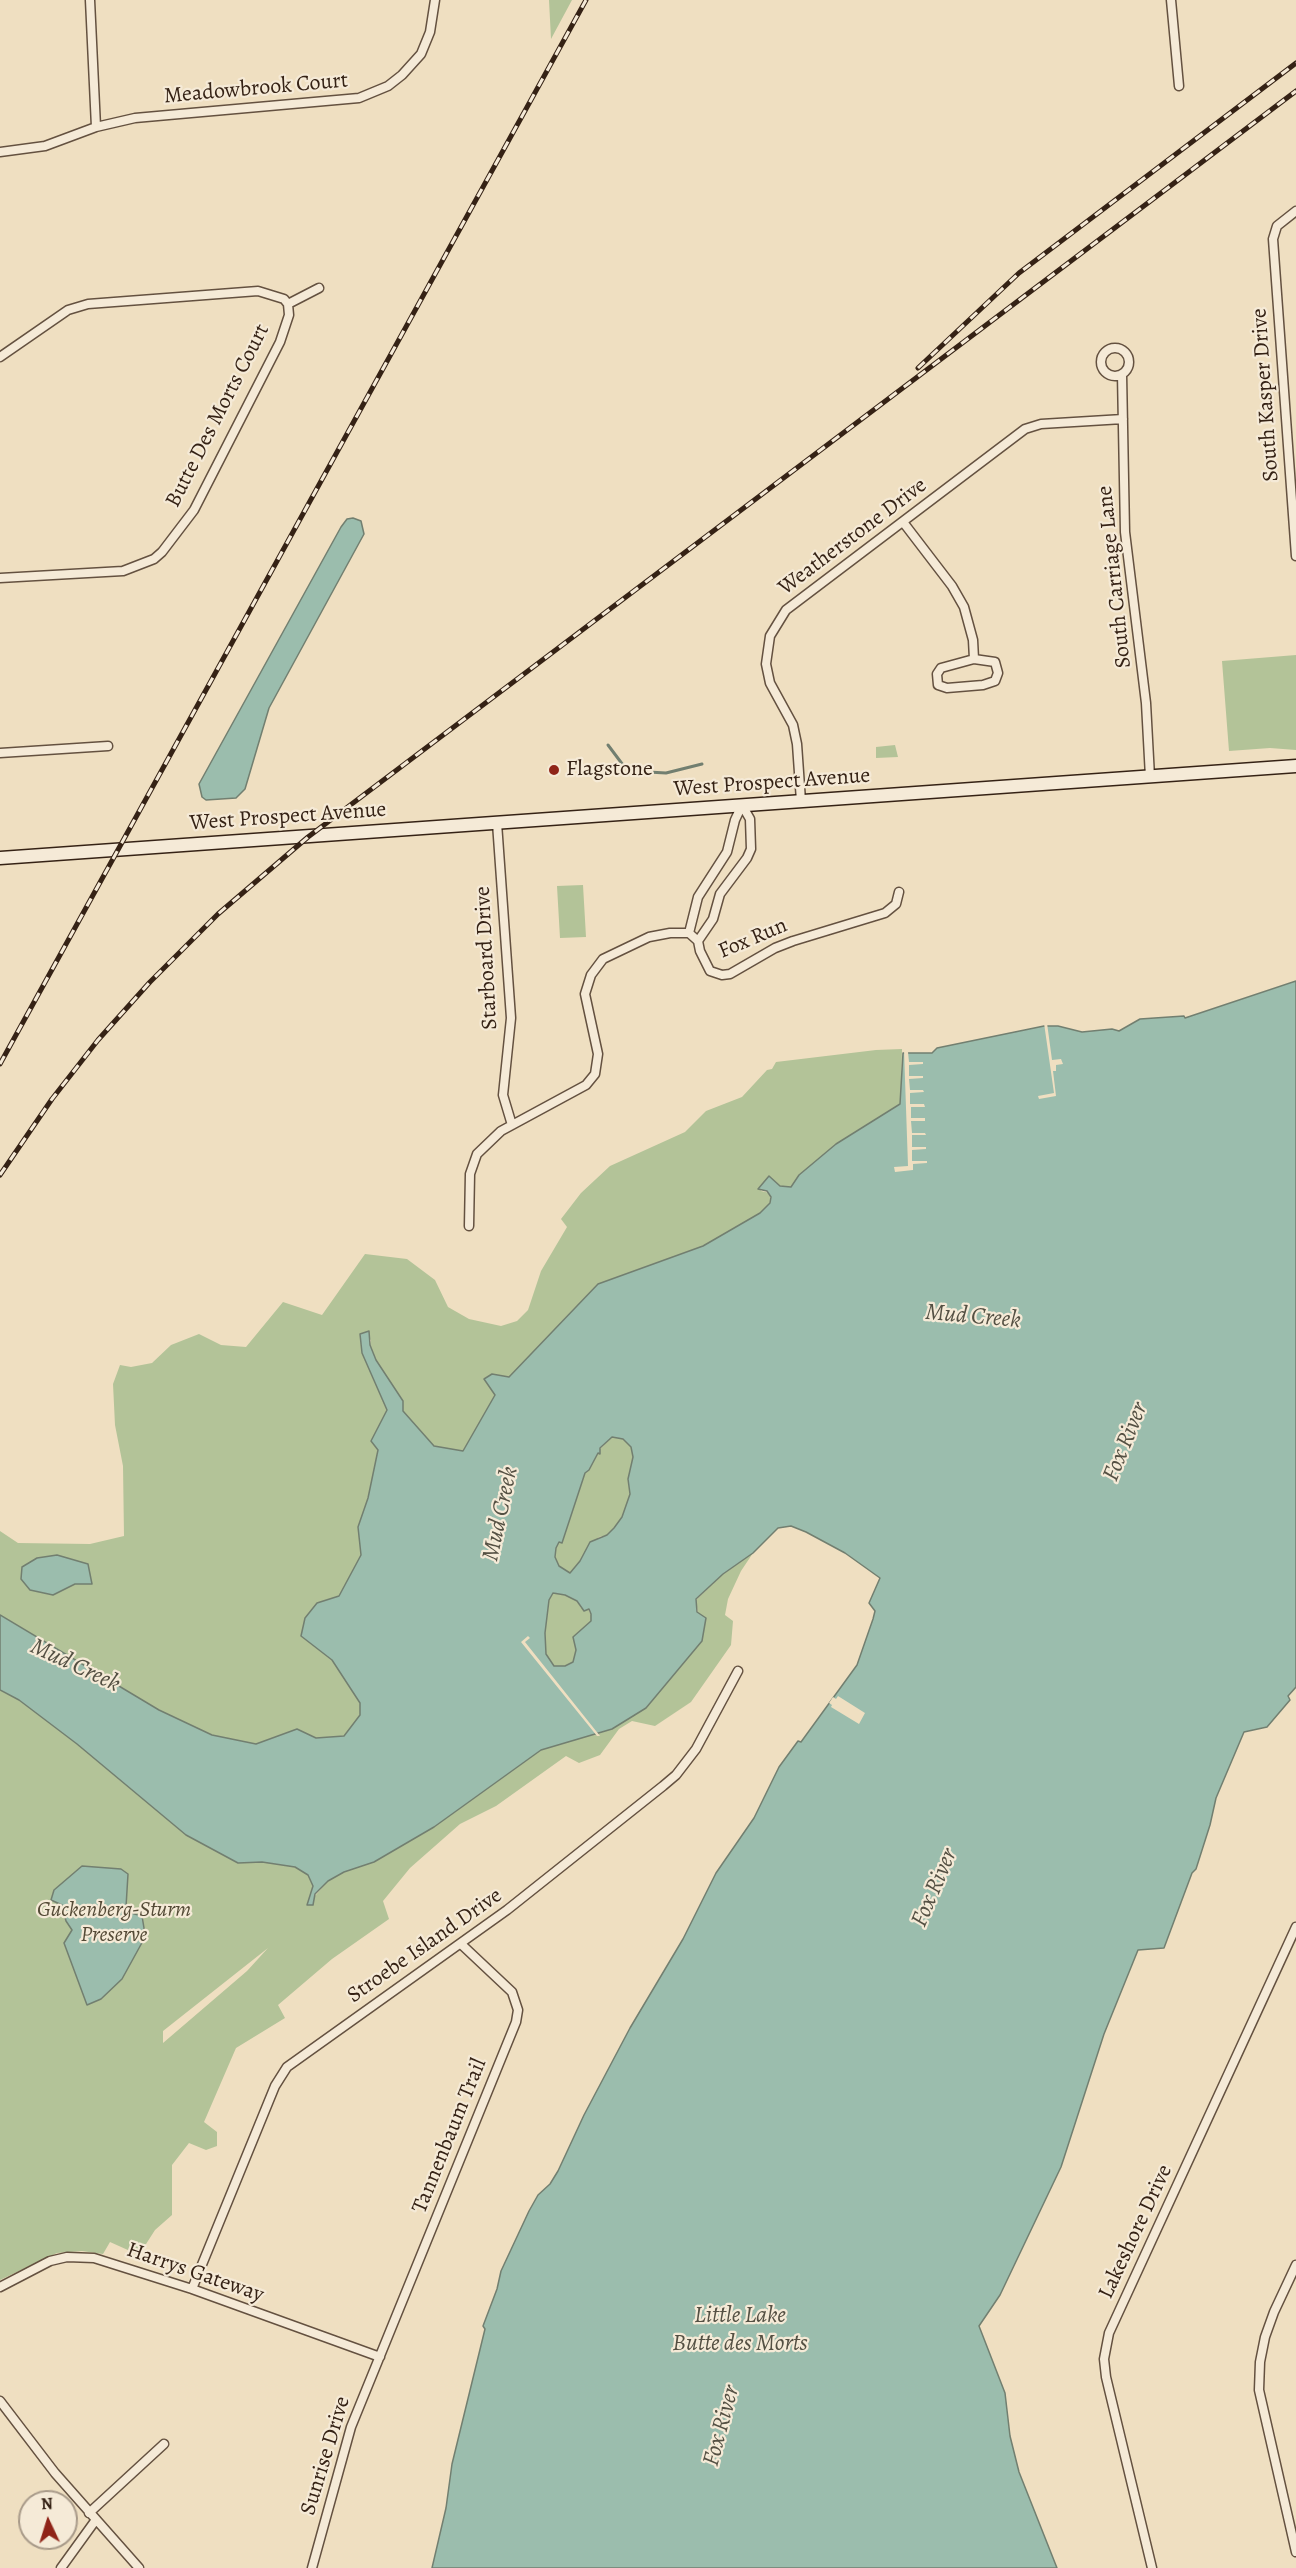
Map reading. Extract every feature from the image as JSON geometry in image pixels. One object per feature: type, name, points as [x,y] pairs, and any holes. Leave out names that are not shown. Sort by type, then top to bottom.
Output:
[{"type":"main road","name":"West Prospect Avenue","points":[[0,858],[1296,766]]},
{"type":"street","points":[[90,0],[96,127]]},
{"type":"street","name":"Meadowbrook Court","points":[[0,152],[45,146],[96,127],[135,118],[338,102],[375,93],[402,75],[421,54],[430,32],[435,0]]},
{"type":"street","points":[[1171,0],[1179,86]]},
{"type":"street","name":"South Kasper Drive","points":[[1296,210],[1281,222],[1274,232],[1273,249],[1296,556]]},
{"type":"street","name":"Butte Des Morts Court","points":[[288,304],[319,288]]},
{"type":"street","name":"Butte Des Morts Court","points":[[0,357],[59,315],[88,304],[258,291],[284,299],[288,304],[289,315],[280,342],[194,510],[162,552],[154,559],[123,571],[0,578]]},
{"type":"street","name":"South Carriage Lane","points":[[1122,374],[1122,476],[1125,532],[1146,703],[1150,777]]},
{"type":"street","name":"Weatherstone Drive","points":[[801,801],[797,744],[793,725],[767,675],[766,655],[770,636],[786,610],[1025,429],[1041,424],[1123,419]]},
{"type":"street","points":[[903,522],[952,586],[964,607],[973,640],[974,659]]},
{"type":"street","points":[[974,659],[995,662],[998,670],[995,681],[983,685],[947,688],[938,685],[937,674],[941,668],[974,659]]},
{"type":"street","points":[[0,753],[108,746]]},
{"type":"street","points":[[689,933],[698,897],[727,852],[741,806]]},
{"type":"street","points":[[698,941],[712,919],[720,894],[747,858],[750,849],[750,819],[741,806]]},
{"type":"street","name":"Starboard Drive","points":[[497,823],[511,1018],[503,1095],[512,1125]]},
{"type":"street","name":"Fox Run","points":[[469,1226],[470,1174],[477,1154],[492,1138],[586,1085],[595,1074],[598,1054],[585,994],[596,966],[612,954],[649,937],[670,933],[689,933],[698,941],[700,951],[710,971],[722,975],[730,974],[784,944],[885,913],[896,904],[899,892]]},
{"type":"street","name":"Stroebe Island Drive","points":[[192,2289],[275,2086],[287,2067],[461,1944],[560,1870],[676,1774],[696,1749],[738,1671]]},
{"type":"street","name":"Lakeshore Drive","points":[[1152,2568],[1106,2377],[1105,2350],[1113,2323],[1296,1926]]},
{"type":"street","name":"Tannenbaum Trail","points":[[380,2357],[516,2022],[518,2010],[512,1992],[461,1944]]},
{"type":"street","name":"Harrys Gateway","points":[[0,2287],[43,2263],[67,2257],[105,2261],[192,2289],[380,2357]]},
{"type":"street","points":[[1296,2265],[1265,2337],[1259,2390],[1260,2403],[1296,2552]]},
{"type":"street","name":"Sunrise Drive","points":[[312,2568],[351,2427],[380,2357]]},
{"type":"street","points":[[0,2401],[95,2521],[139,2568]]},
{"type":"street","points":[[89,2513],[164,2444]]},
{"type":"street","points":[[61,2568],[95,2521]]},
{"type":"green space","points":[[549,0],[572,0],[551,39]]},
{"type":"green space","points":[[1296,655],[1296,750],[1270,748],[1229,751],[1222,661]]},
{"type":"green space","points":[[895,745],[898,757],[876,758],[876,747]]},
{"type":"green space","points":[[583,885],[586,937],[560,938],[557,886]]},
{"type":"green space","points":[[902,1049],[901,1104],[836,1144],[799,1175],[791,1187],[780,1186],[769,1177],[760,1187],[761,1191],[770,1193],[770,1203],[748,1221],[703,1246],[598,1284],[509,1377],[492,1374],[485,1378],[495,1395],[463,1451],[434,1446],[403,1411],[403,1401],[376,1360],[370,1345],[371,1340],[360,1334],[362,1353],[387,1410],[371,1441],[378,1450],[368,1498],[358,1527],[361,1555],[339,1596],[317,1603],[301,1636],[332,1660],[360,1703],[360,1715],[344,1736],[316,1738],[297,1729],[256,1744],[212,1735],[159,1710],[0,1615],[0,1531],[18,1543],[90,1544],[124,1536],[123,1466],[115,1425],[113,1384],[120,1365],[131,1367],[152,1363],[171,1345],[199,1334],[221,1345],[246,1347],[283,1302],[322,1315],[365,1254],[407,1259],[435,1280],[448,1307],[469,1319],[501,1326],[517,1321],[528,1310],[541,1271],[567,1227],[561,1219],[581,1193],[610,1166],[685,1132],[706,1111],[742,1097],[767,1070],[772,1069],[776,1062]]},
{"type":"green space","points":[[612,1437],[623,1439],[631,1447],[633,1457],[628,1480],[630,1494],[622,1517],[614,1528],[607,1535],[599,1537],[570,1573],[559,1566],[555,1557],[556,1548],[559,1542],[562,1543],[585,1473],[598,1453],[600,1454],[600,1449]]},
{"type":"green space","name":"Guckenberg-Sturm Preserve","points":[[753,1553],[741,1571],[728,1599],[725,1615],[733,1621],[731,1645],[691,1702],[655,1726],[632,1721],[619,1729],[600,1755],[579,1763],[566,1756],[496,1806],[460,1824],[410,1868],[383,1901],[389,1919],[332,1959],[278,2005],[285,2018],[236,2048],[204,2122],[217,2132],[217,2146],[206,2150],[189,2143],[172,2165],[172,2215],[155,2230],[139,2255],[110,2242],[103,2254],[82,2251],[57,2253],[0,2280],[0,1690],[19,1700],[77,1744],[186,1835],[238,1863],[262,1862],[295,1867],[308,1875],[313,1886],[307,1905],[328,1881],[344,1872],[374,1862],[434,1827],[541,1750],[575,1739],[646,1708],[702,1641],[696,1600],[723,1574]],"holes":[[[268,1948],[247,1971],[163,2043],[163,2031]]]},
{"type":"green space","points":[[553,1593],[565,1595],[577,1601],[581,1608],[588,1609],[591,1615],[591,1621],[573,1637],[576,1650],[573,1662],[565,1666],[554,1666],[546,1654],[545,1633],[549,1600]]},
{"type":"water","points":[[353,518],[361,521],[364,534],[269,708],[245,789],[236,798],[206,800],[202,797],[199,784],[341,527],[347,519]]},
{"type":"water","points":[[1296,981],[1296,1687],[1288,1696],[1290,1700],[1267,1727],[1244,1732],[1216,1798],[1196,1869],[1192,1873],[1164,1948],[1138,1950],[1104,2034],[1061,2167],[1000,2295],[979,2326],[1005,2393],[1010,2436],[1019,2472],[1057,2568],[432,2568],[446,2508],[452,2464],[485,2329],[483,2326],[501,2271],[529,2211],[538,2195],[550,2184],[558,2171],[584,2115],[630,2028],[683,1939],[716,1873],[754,1818],[779,1767],[798,1741],[801,1742],[857,1665],[875,1611],[869,1603],[880,1578],[845,1553],[806,1532],[791,1526],[778,1528],[753,1553],[723,1574],[696,1599],[697,1612],[706,1618],[702,1641],[646,1708],[612,1729],[541,1750],[434,1827],[374,1862],[344,1872],[328,1881],[315,1894],[313,1905],[307,1905],[313,1886],[308,1875],[295,1867],[262,1862],[238,1863],[186,1835],[77,1744],[19,1700],[0,1690],[0,1615],[159,1710],[212,1735],[256,1744],[297,1729],[316,1738],[344,1736],[360,1715],[360,1703],[332,1660],[301,1636],[305,1618],[317,1603],[339,1596],[361,1555],[358,1527],[368,1498],[378,1450],[371,1441],[387,1410],[362,1353],[360,1334],[369,1331],[370,1345],[376,1360],[403,1401],[403,1411],[434,1446],[463,1451],[495,1395],[484,1379],[492,1374],[509,1377],[598,1284],[703,1246],[760,1213],[770,1203],[771,1197],[767,1191],[758,1189],[769,1176],[780,1186],[791,1187],[799,1175],[836,1144],[900,1104],[903,1053],[932,1053],[937,1048],[1044,1026],[1058,1026],[1082,1032],[1112,1029],[1119,1031],[1140,1019],[1184,1016],[1185,1018]],"holes":[[[612,1437],[623,1439],[631,1447],[633,1457],[628,1479],[630,1494],[622,1517],[614,1528],[607,1535],[590,1542],[580,1561],[570,1573],[559,1566],[555,1557],[556,1548],[559,1542],[562,1543],[585,1473],[598,1453],[600,1454],[600,1448]],[[553,1593],[565,1595],[577,1601],[584,1611],[589,1609],[591,1614],[591,1621],[573,1637],[576,1650],[573,1662],[565,1666],[554,1666],[546,1654],[545,1633],[549,1600]]]},
{"type":"water","points":[[57,1555],[88,1564],[92,1584],[75,1584],[53,1595],[30,1590],[21,1579],[22,1567],[37,1558]]},
{"type":"water","points":[[82,1866],[121,1869],[128,1874],[126,1907],[131,1913],[142,1916],[144,1928],[144,1939],[122,1979],[101,1999],[87,2005],[64,1943],[72,1930],[66,1921],[62,1905],[51,1900],[54,1890]]},
{"type":"pier","points":[[1044,1023],[1047,1023],[1052,1060],[1061,1059],[1063,1064],[1056,1065],[1056,1071],[1053,1071],[1056,1096],[1039,1099],[1038,1096],[1054,1093]]},
{"type":"pier","points":[[905,1049],[908,1052],[909,1062],[923,1062],[923,1064],[909,1065],[909,1076],[923,1076],[923,1078],[909,1079],[910,1090],[923,1090],[924,1092],[910,1093],[910,1104],[924,1104],[925,1107],[911,1107],[911,1118],[925,1118],[925,1121],[911,1121],[912,1133],[925,1133],[926,1135],[912,1135],[912,1147],[926,1147],[926,1149],[912,1150],[912,1161],[927,1161],[927,1163],[913,1164],[913,1170],[895,1172],[894,1167],[908,1166]]},
{"type":"pier","points":[[528,1636],[530,1638],[525,1642],[600,1736],[597,1736],[521,1642]]},
{"type":"pier","points":[[838,1696],[865,1713],[859,1724],[831,1707],[829,1703],[833,1697],[836,1699]]},
{"type":"waterway","points":[[608,745],[623,765],[632,768]]},
{"type":"waterway","points":[[648,772],[666,773],[702,764]]},
{"type":"railway","points":[[0,1064],[586,0]]},
{"type":"railway","points":[[918,368],[1019,273],[1296,63]]},
{"type":"railway","points":[[0,1175],[52,1099],[98,1040],[150,982],[218,914],[308,837],[1296,91]]},
{"type":"place","name":"Flagstone","points":[[554,770]]},
{"type":"water label","name":"Mud Creek","points":[[973,1317]]},
{"type":"water label","name":"Fox River","points":[[1126,1442]]},
{"type":"water label","name":"Mud Creek","points":[[501,1514]]},
{"type":"water label","name":"Mud Creek","points":[[75,1666]]},
{"type":"water label","name":"Fox River","points":[[935,1888]]},
{"type":"water label","name":"Little Lake Butte des Morts","points":[[740,2330]]},
{"type":"water label","name":"Fox River","points":[[722,2426]]}]
